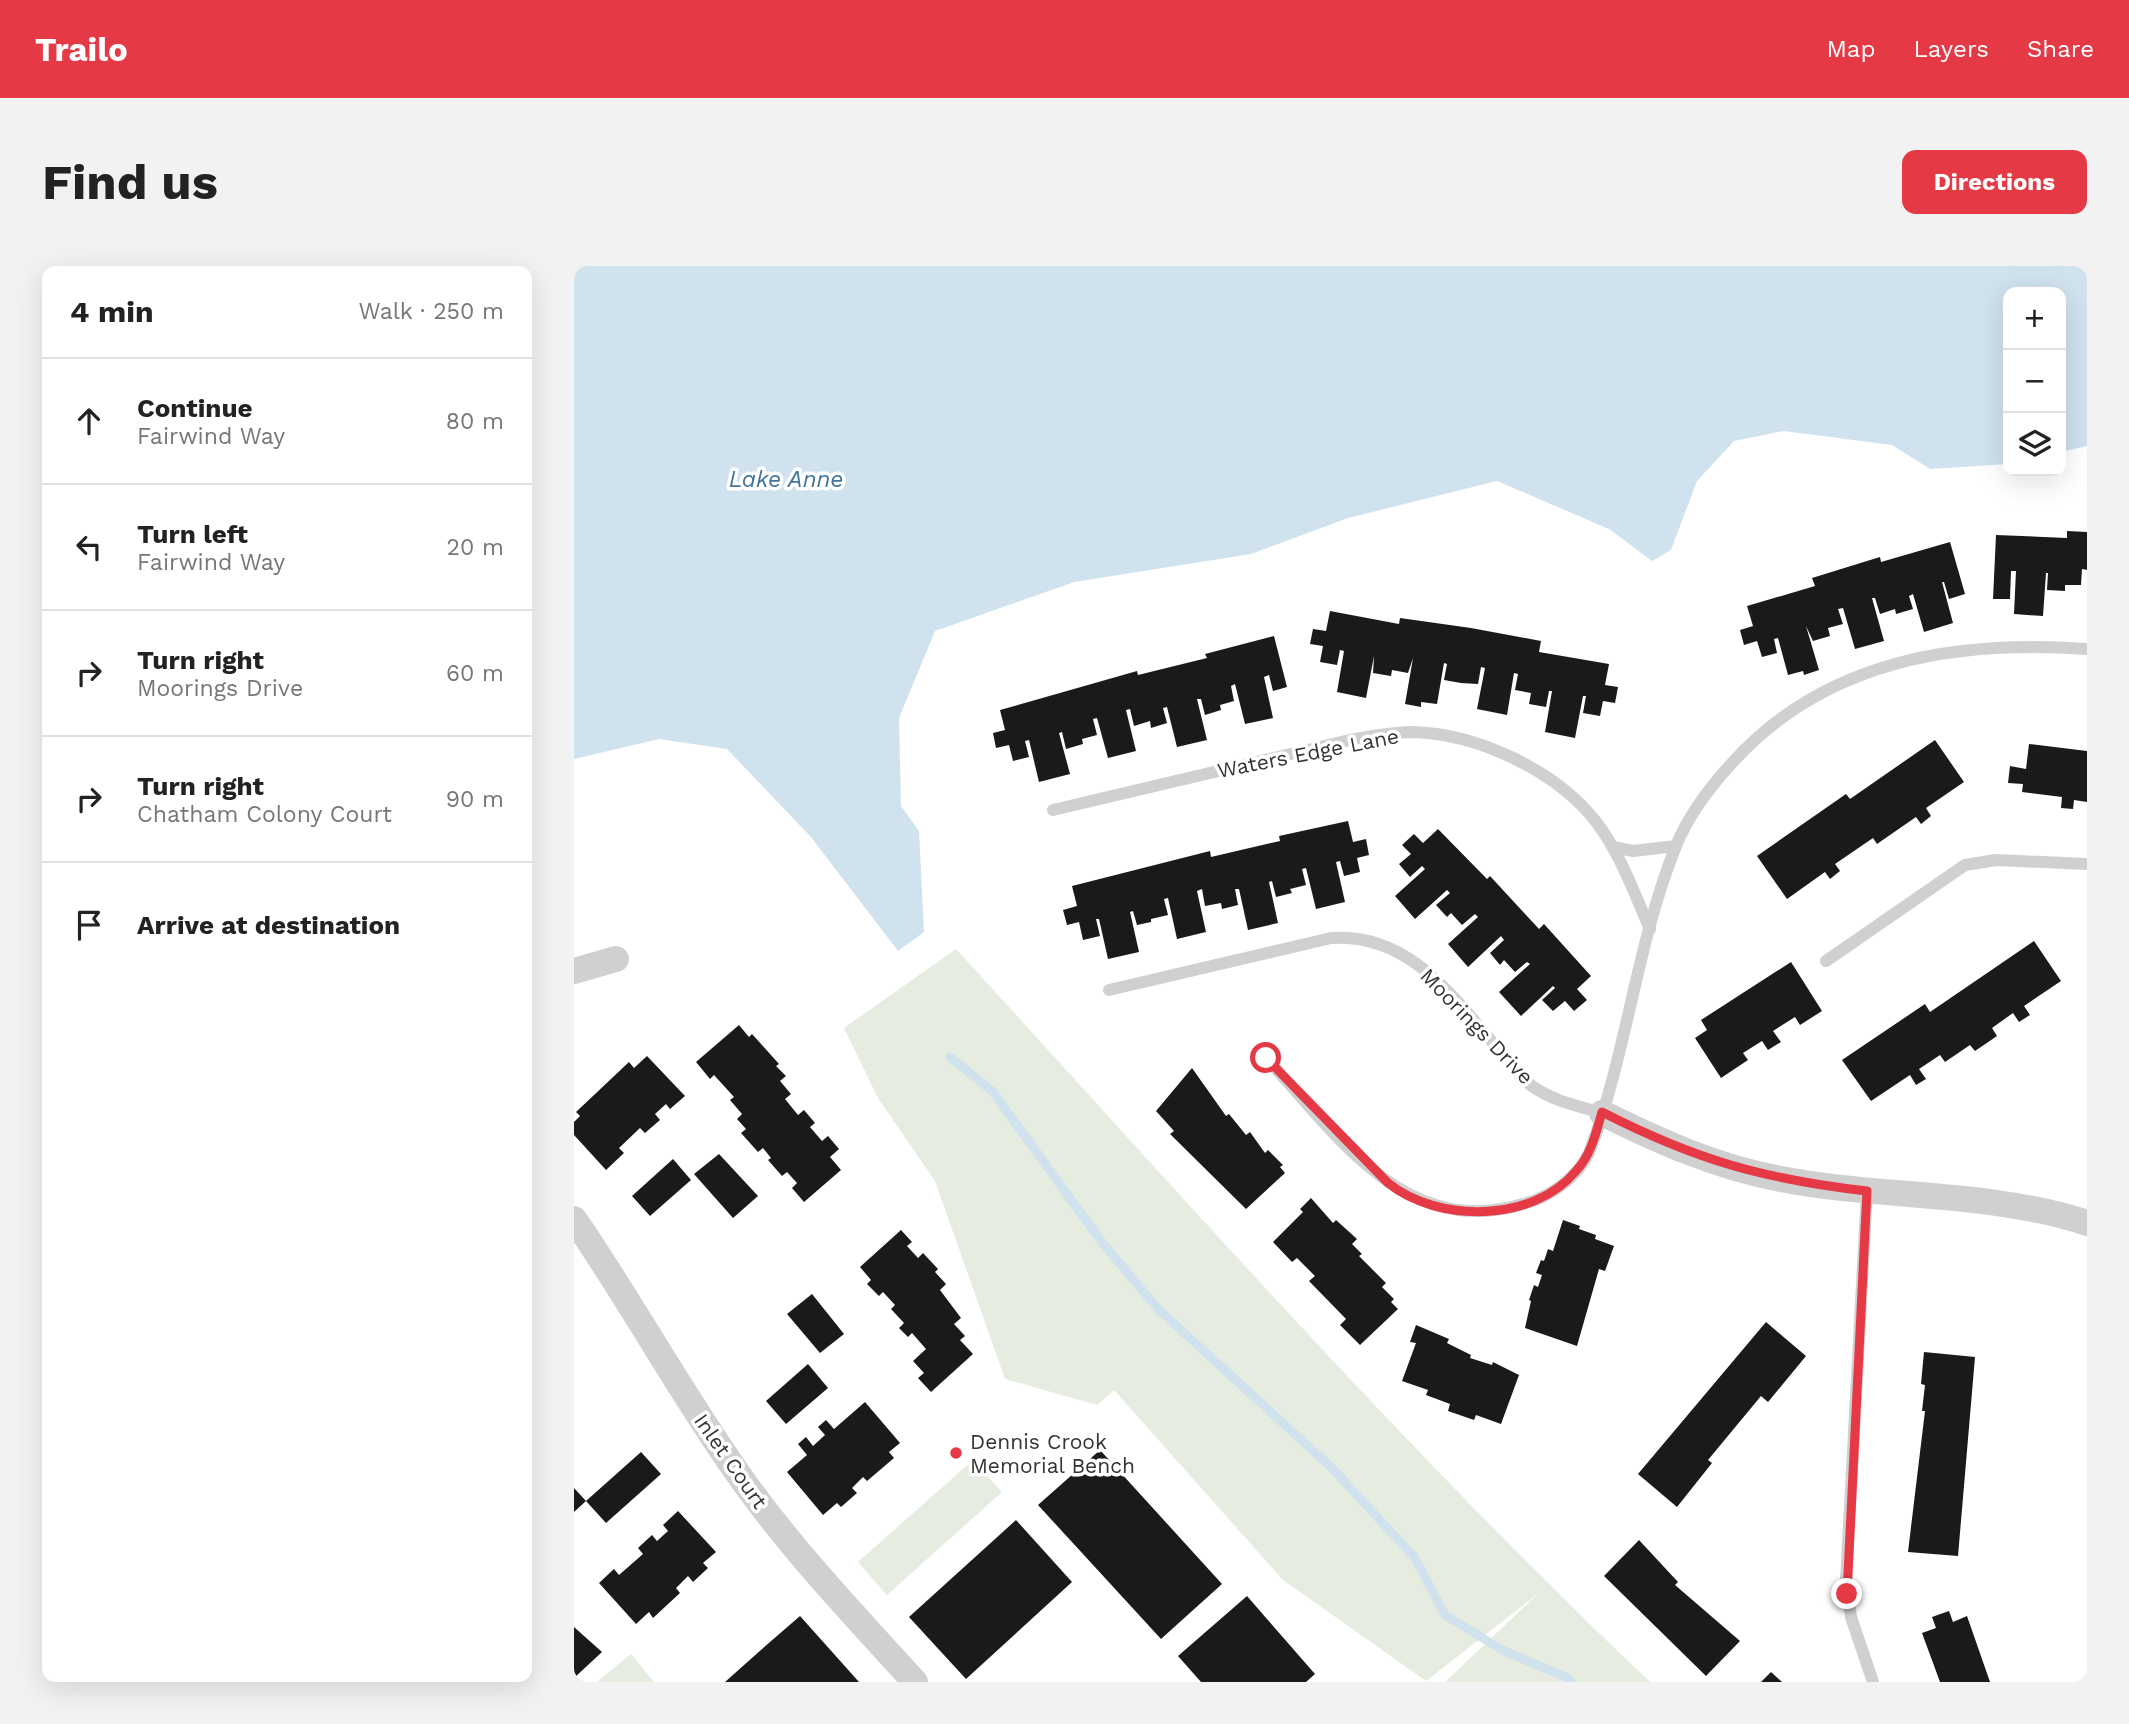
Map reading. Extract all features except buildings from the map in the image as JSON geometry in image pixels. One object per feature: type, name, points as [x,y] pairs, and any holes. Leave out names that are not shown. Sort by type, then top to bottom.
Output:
[{"type":"street","points":[[574,971],[616,958]]},
{"type":"street","name":"Moorings Drive","points":[[1602,1112],[1667,1144],[1724,1165],[1777,1178],[1867,1191],[2020,1205],[2087,1223]]},
{"type":"street","name":"Inlet Court","points":[[574,1219],[622,1289],[706,1427],[773,1522],[915,1682]]},
{"type":"lane","points":[[1266,1058],[1388,1183],[1412,1198],[1441,1207],[1496,1211],[1542,1197],[1569,1180],[1586,1159],[1602,1112],[1650,929],[1676,846],[1706,794],[1745,748],[1785,715],[1836,685],[1890,666],[1963,649],[2003,646],[2087,649]]},
{"type":"lane","name":"Waters Edge Lane","points":[[1053,810],[1331,744],[1413,732],[1447,736],[1483,747],[1548,778],[1596,822],[1613,847],[1650,929]]},
{"type":"lane","points":[[1613,847],[1633,850],[1676,846]]},
{"type":"lane","points":[[1826,961],[1965,865],[1996,860],[2087,864]]},
{"type":"lane","name":"Moorings Drive","points":[[1109,990],[1314,942],[1341,938],[1366,940],[1396,950],[1423,968],[1530,1084],[1555,1099],[1602,1112]]},
{"type":"lane","points":[[1867,1191],[1846,1581],[1851,1617],[1873,1682]]},
{"type":"shaded area","points":[[956,949],[1383,1414],[1559,1594],[1650,1682],[1445,1682],[1539,1593],[1426,1681],[1283,1580],[1114,1390],[1097,1405],[1005,1379],[935,1181],[878,1098],[844,1028]]},
{"type":"shaded area","points":[[973,1460],[1002,1492],[887,1595],[858,1562]]},
{"type":"shaded area","points":[[631,1654],[654,1682],[597,1682]]},
{"type":"water","name":"Lake Anne","points":[[574,266],[2087,266],[2087,446],[2066,451],[2066,287],[2003,287],[2003,464],[1930,469],[1892,445],[1784,431],[1734,441],[1697,481],[1671,550],[1652,561],[1609,529],[1497,481],[1348,518],[1251,554],[1074,582],[935,631],[899,718],[901,806],[919,831],[924,932],[898,951],[811,837],[727,749],[659,739],[574,759]]},
{"type":"waterway","points":[[950,1057],[993,1092],[1101,1241],[1158,1309],[1331,1467],[1415,1558],[1445,1615],[1504,1651],[1566,1677],[1571,1682]]},
{"type":"place","name":"Dennis Crook Memorial Bench","points":[[956,1453]]},
{"type":"route","points":[[1266,1058],[1375,1172],[1402,1193],[1441,1207],[1496,1211],[1533,1202],[1542,1197],[1569,1180],[1586,1159],[1602,1112],[1667,1144],[1724,1165],[1777,1178],[1867,1191],[1846,1570],[1847,1594]]}]
